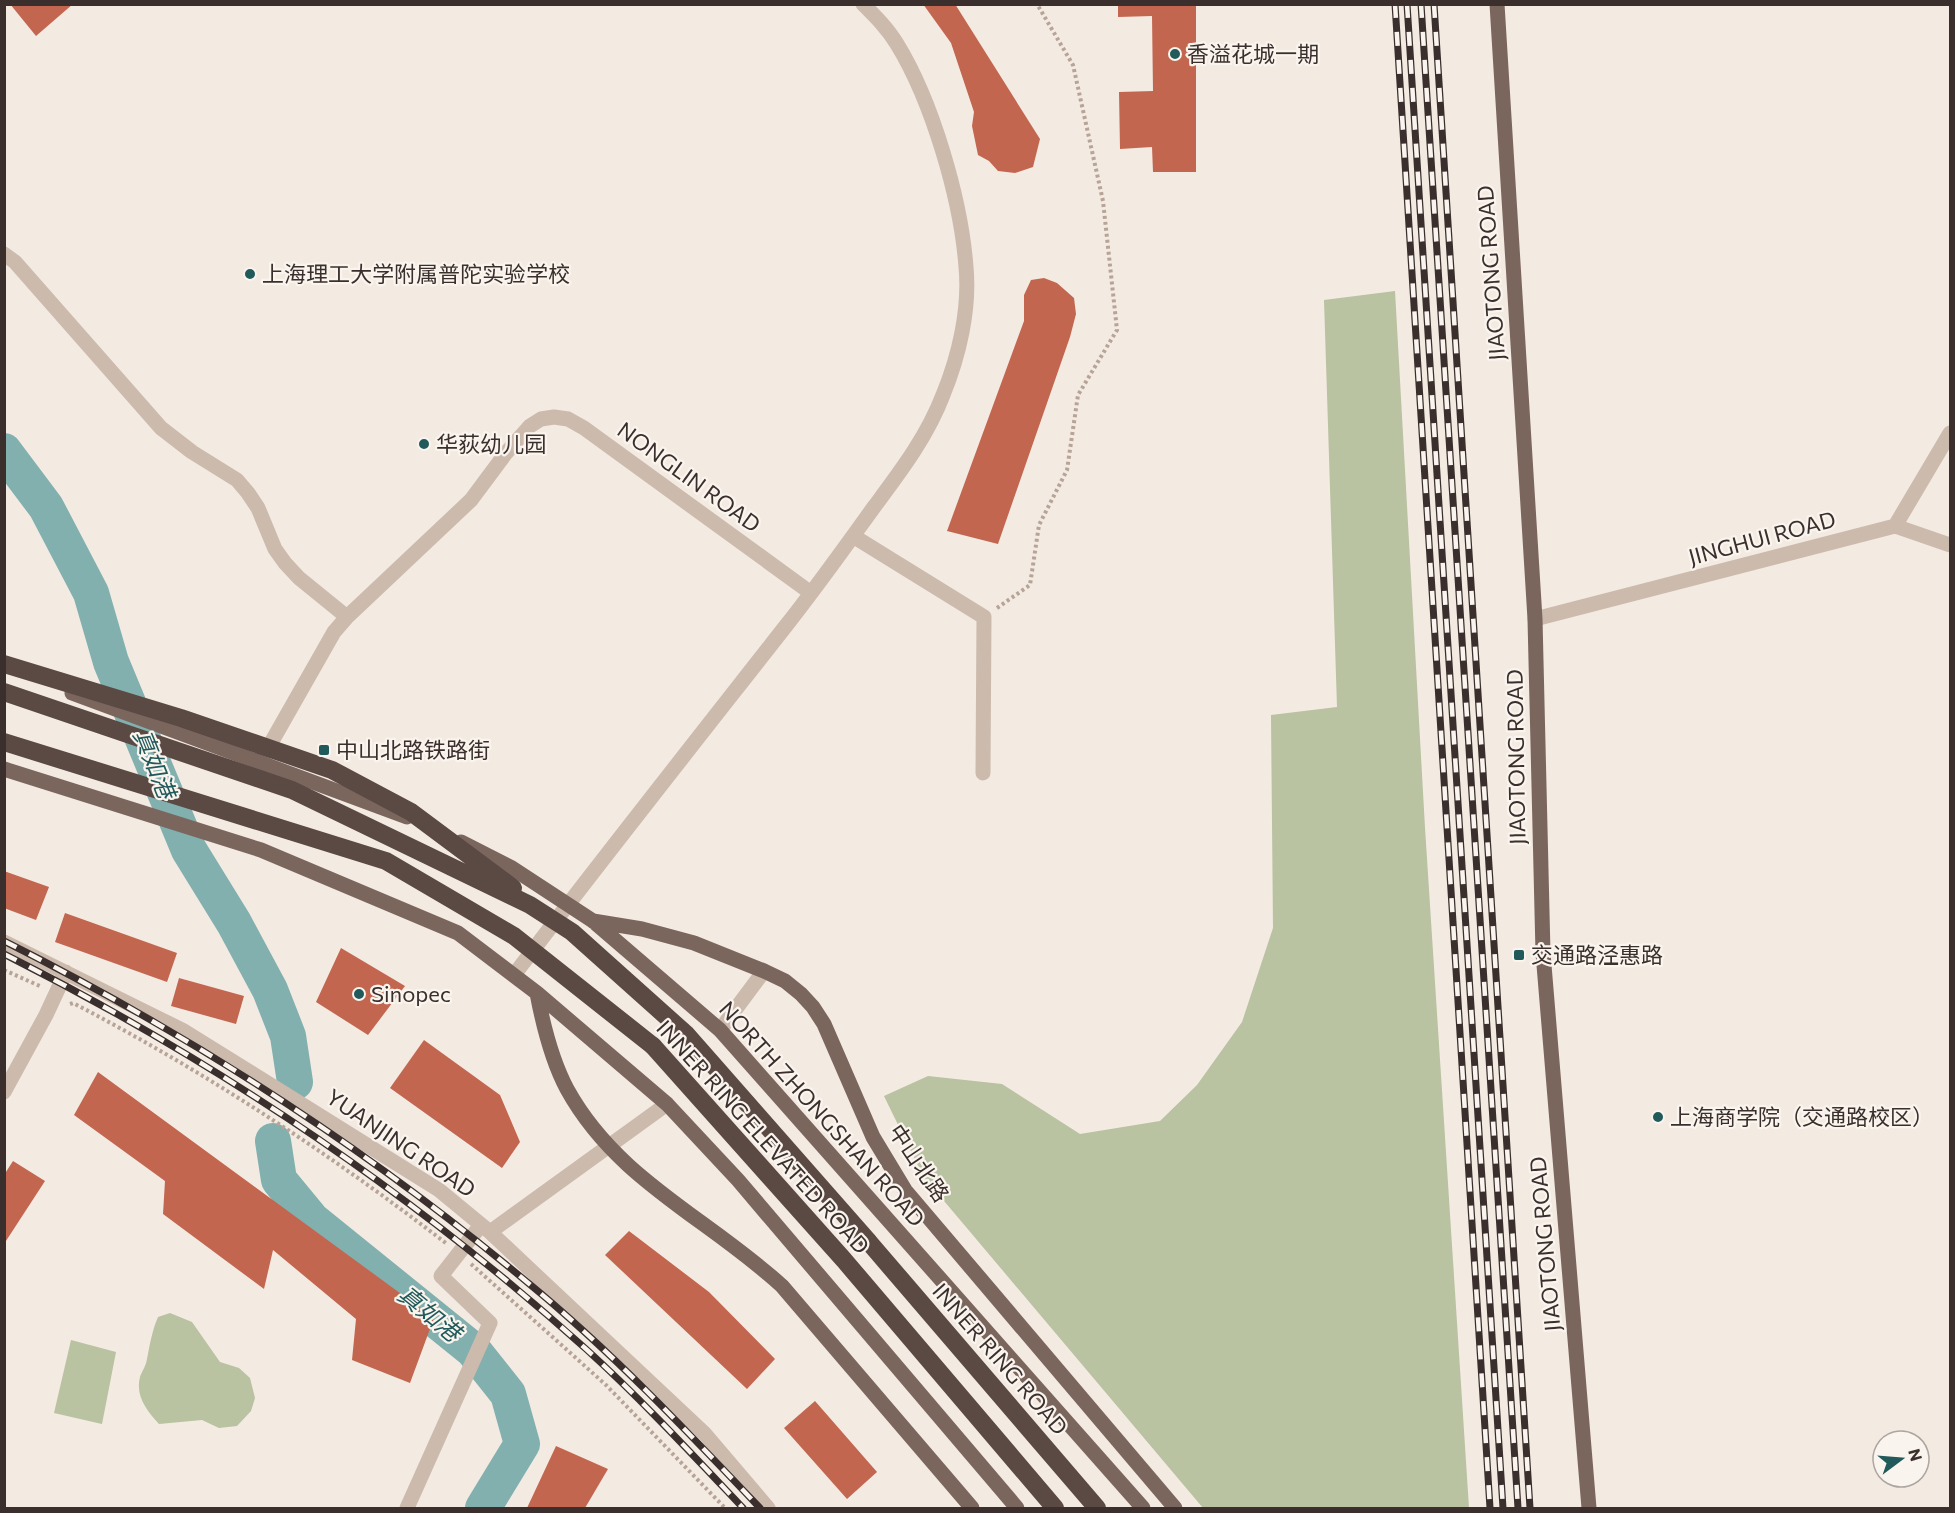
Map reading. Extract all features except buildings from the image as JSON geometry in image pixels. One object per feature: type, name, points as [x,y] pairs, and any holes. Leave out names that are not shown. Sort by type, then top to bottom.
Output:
[{"type":"highway","points":[[4,666],[181,718],[332,770],[411,812],[572,932]]},
{"type":"highway","name":"INNER RING ELEVATED ROAD","points":[[4,692],[292,790],[530,905],[572,932],[686,1034],[868,1241],[1097,1509]]},
{"type":"highway","name":"INNER RING ELEVATED ROAD","points":[[4,742],[386,861],[514,936],[653,1046],[844,1260],[1055,1509]]},
{"type":"main road","name":"JIAOTONG ROAD","points":[[1497,4],[1535,619],[1543,953],[1589,1509]]},
{"type":"main road","name":"NORTH ZHONGSHAN ROAD","points":[[4,666],[420,822],[512,868],[593,921],[720,1030],[1143,1509]]},
{"type":"main road","points":[[4,769],[261,850],[458,933],[537,993],[667,1104],[738,1180],[1017,1509]]},
{"type":"main road","name":"中山北路","points":[[593,921],[642,929],[694,943],[764,971],[784,981],[801,994],[824,1024],[873,1137],[905,1190],[1175,1509]]},
{"type":"main road","points":[[537,993],[544,1031],[566,1088],[587,1121],[608,1147],[634,1173],[758,1264],[782,1286],[972,1509]]},
{"type":"street","points":[[514,975],[811,593],[911,456],[930,425],[944,395],[965,314],[967,268],[955,198],[934,128],[911,69],[896,42],[863,4]]},
{"type":"street","points":[[4,254],[15,262],[161,428],[192,452],[237,480],[258,508],[275,549],[285,563],[299,578],[347,617]]},
{"type":"street","name":"NONGLIN ROAD","points":[[260,762],[322,649],[347,617],[471,500],[506,453],[530,426],[541,419],[554,417],[568,419],[584,428],[811,593]]},
{"type":"street","points":[[1950,433],[1895,526],[1950,545]]},
{"type":"street","name":"JINGHUI ROAD","points":[[1535,619],[1895,526]]},
{"type":"street","points":[[853,536],[984,617],[983,773]]},
{"type":"street","name":"YUANJING ROAD","points":[[4,942],[184,1031],[439,1190],[485,1229],[705,1434],[768,1509]]},
{"type":"street","points":[[720,1030],[764,971]]},
{"type":"street","points":[[4,1092],[46,1015],[66,972]]},
{"type":"street","points":[[407,1509],[490,1323],[441,1276],[459,1253],[485,1229],[608,1147],[667,1104]]},
{"type":"path","points":[[984,617],[1030,585],[1039,525],[1067,470],[1078,395],[1117,330],[1103,201],[1072,65],[1037,4]]},
{"type":"path","points":[[4,970],[56,994]]},
{"type":"path","points":[[46,1015],[73,1003],[172,1057],[319,1150],[459,1253],[542,1326],[606,1385],[725,1509]]},
{"type":"green space","points":[[1395,291],[1425,828],[1469,1508],[1203,1508],[923,1176],[884,1096],[928,1076],[1002,1084],[1080,1134],[1160,1121],[1197,1085],[1242,1022],[1273,928],[1271,715],[1337,707],[1324,300]]},
{"type":"green space","points":[[170,1313],[192,1322],[220,1362],[239,1368],[250,1378],[255,1398],[251,1411],[237,1426],[219,1428],[202,1420],[159,1424],[146,1408],[139,1391],[140,1377],[158,1317]]},
{"type":"green space","points":[[71,1340],[116,1352],[102,1424],[54,1413]]},
{"type":"waterway","name":"真如港","points":[[4,451],[46,507],[91,593],[111,662],[189,850],[234,923],[270,990],[288,1036],[295,1082]]},
{"type":"waterway","name":"真如港","points":[[273,1141],[279,1180],[312,1220],[473,1350],[508,1394],[522,1444],[483,1508]]},
{"type":"railway","points":[[1395,4],[1490,1508]]},
{"type":"railway","points":[[1407,4],[1503,1508]]},
{"type":"railway","points":[[1421,4],[1518,1508]]},
{"type":"railway","points":[[1434,4],[1530,1508]]},
{"type":"railway","points":[[4,941],[74,977],[209,1055],[341,1140],[404,1185],[527,1282],[588,1335],[676,1420],[760,1508]]},
{"type":"railway","points":[[4,954],[159,1038],[308,1132],[380,1183],[519,1291],[586,1349],[646,1407],[743,1508]]},
{"type":"place","name":"香溢花城一期","points":[[1175,54]]},
{"type":"place","name":"上海理工大学附属普陀实验学校","points":[[250,274]]},
{"type":"place","name":"华荻幼儿园","points":[[424,444]]},
{"type":"place","name":"中山北路铁路街","points":[[324,750]]},
{"type":"place","name":"交通路泾惠路","points":[[1519,955]]},
{"type":"place","name":"Sinopec","points":[[359,994]]},
{"type":"place","name":"上海商学院（交通路校区）","points":[[1658,1117]]}]
